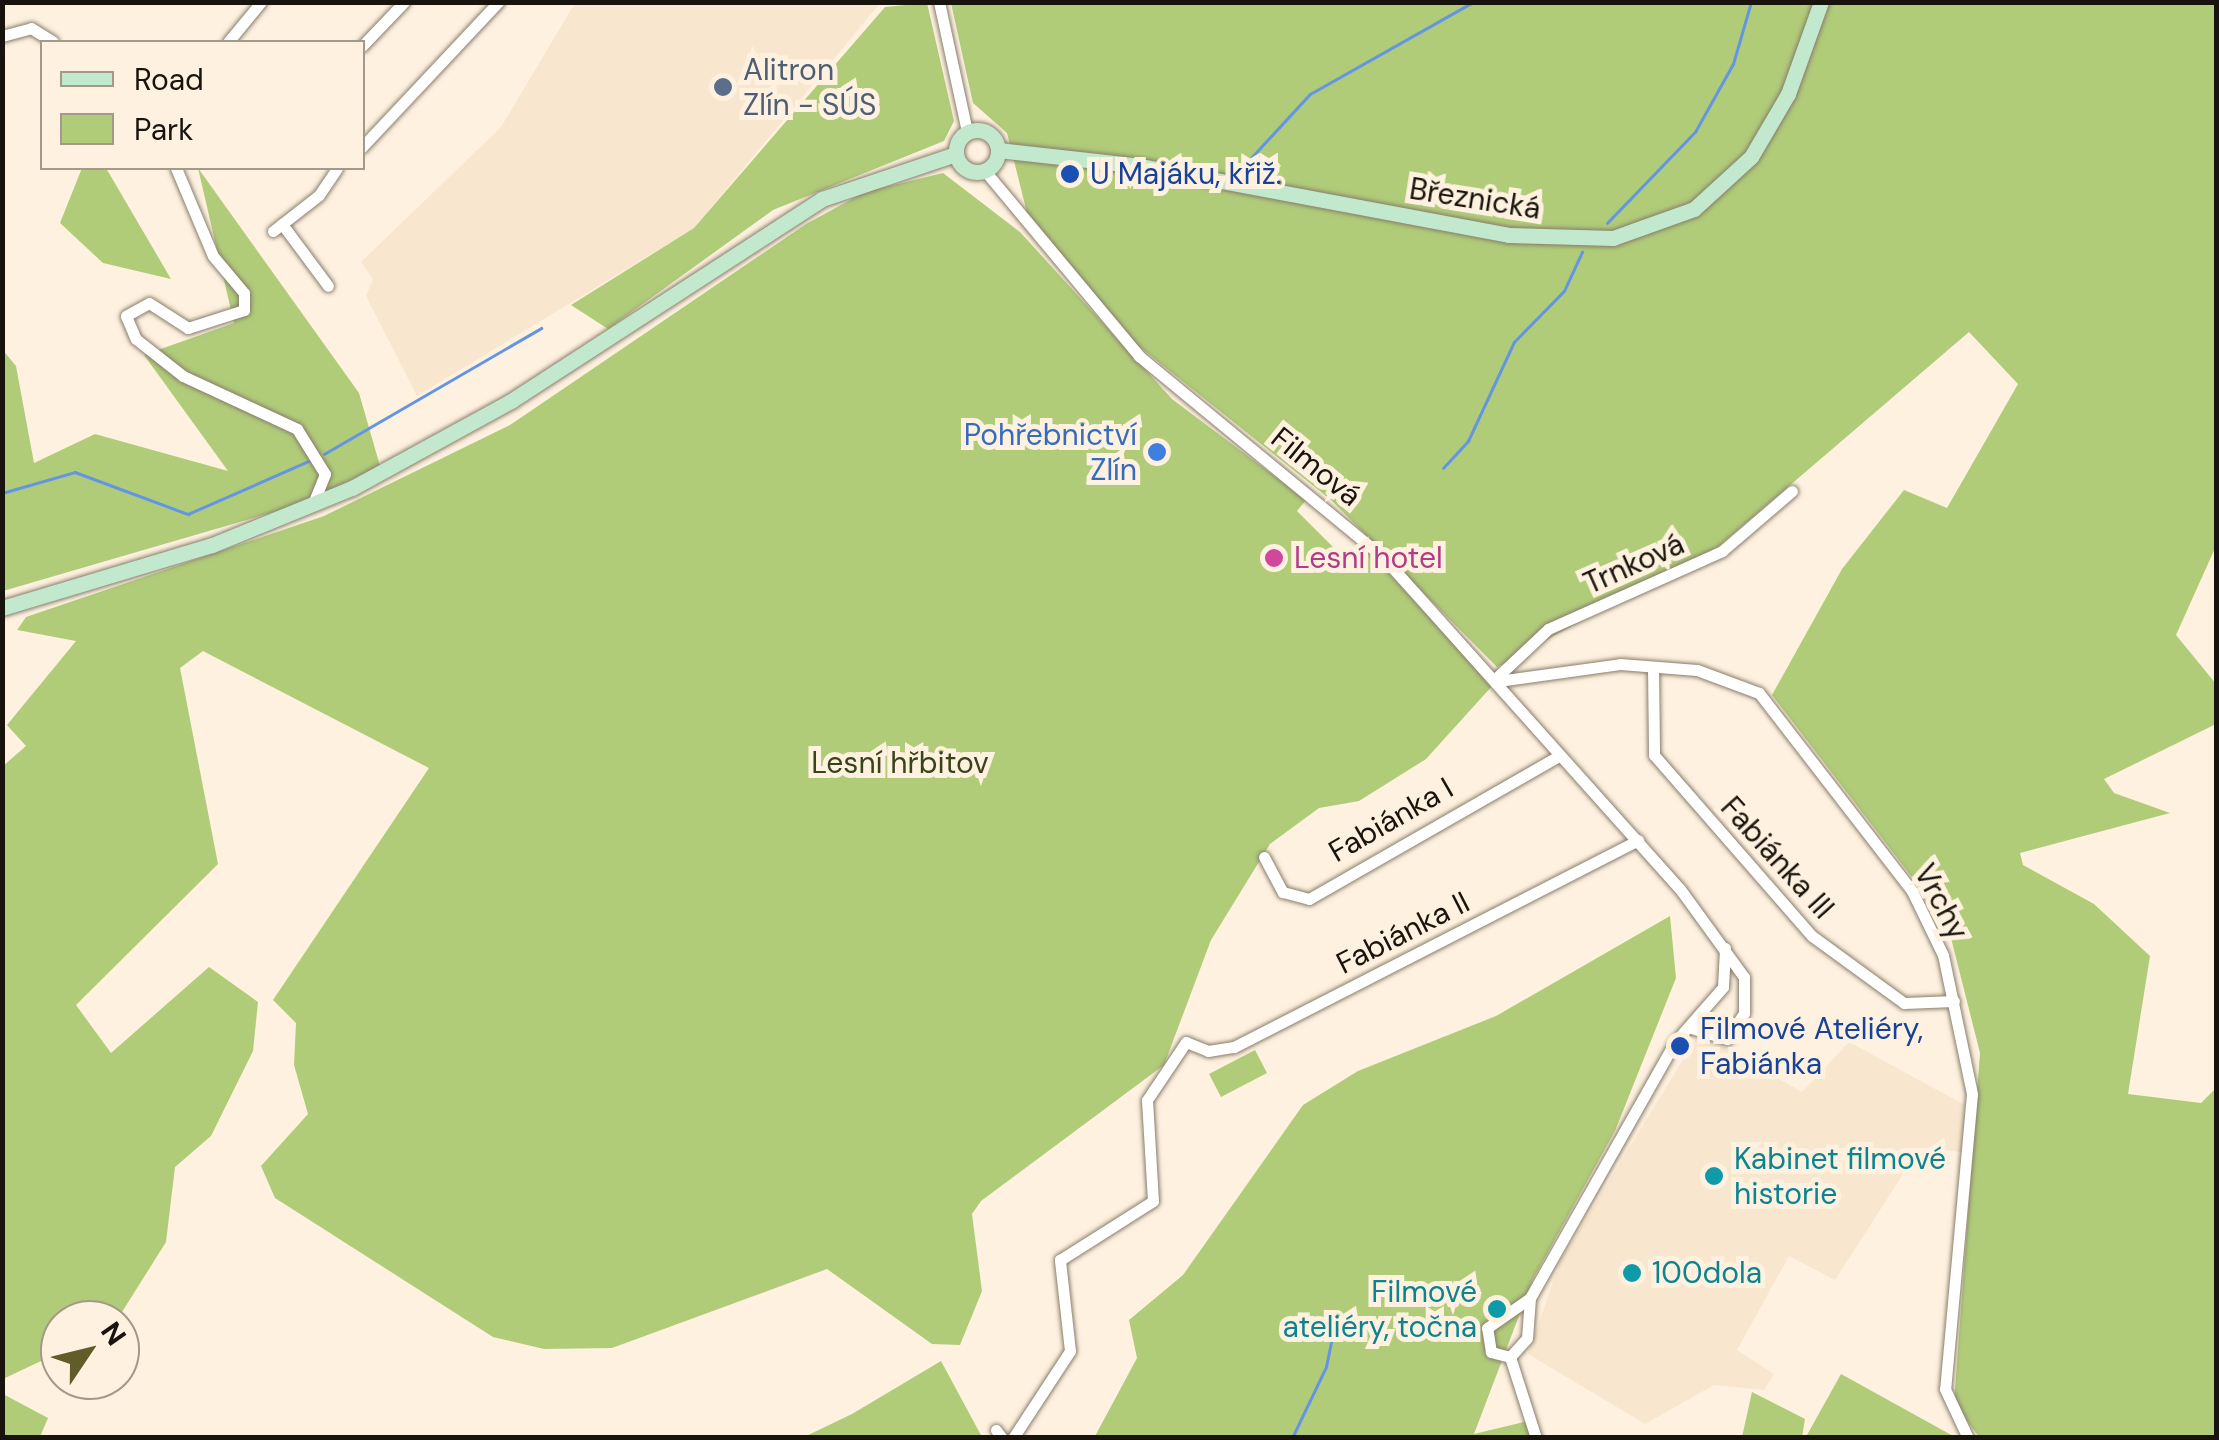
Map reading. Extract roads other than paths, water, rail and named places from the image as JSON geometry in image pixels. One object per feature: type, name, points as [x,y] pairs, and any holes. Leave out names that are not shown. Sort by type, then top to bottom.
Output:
[{"type":"main road","name":"Březnická","points":[[967,132],[988,133],[998,150],[1141,166],[1509,236],[1614,238],[1694,210],[1751,157],[1788,94],[1821,2]]},
{"type":"main road","points":[[2,608],[312,506],[451,437],[822,199],[956,154],[967,132]]},
{"type":"main road","points":[[956,154],[968,170],[985,171],[998,150]]},
{"type":"street","points":[[230,40],[261,2]]},
{"type":"street","points":[[365,43],[404,2]]},
{"type":"street","points":[[365,144],[498,2]]},
{"type":"street","points":[[938,2],[967,132]]},
{"type":"street","points":[[2,36],[31,28],[50,40]]},
{"type":"street","points":[[177,170],[213,256],[244,293],[244,310],[188,328],[149,303],[126,316],[136,339],[182,376],[297,430],[325,474],[312,506]]},
{"type":"street","points":[[328,286],[278,228],[335,170]]},
{"type":"street","name":"Filmová","points":[[985,171],[1139,356],[1345,520],[1496,680],[1638,840],[1744,977],[1744,1013],[1722,1042],[1690,1028]]},
{"type":"street","name":"Trnková","points":[[1496,680],[1548,630],[1722,552],[1792,491]]},
{"type":"street","name":"Vrchy","points":[[1496,680],[1566,666],[1653,668],[1732,679],[1773,705],[1912,891],[1954,1001],[1972,1121],[1945,1389],[1968,1438]]},
{"type":"street","name":"Fabiánka III","points":[[1653,668],[1654,755],[1812,936],[1904,1003],[1954,1001]]},
{"type":"street","name":"Fabiánka I","points":[[1264,857],[1283,892],[1310,899],[1560,755]]},
{"type":"street","name":"Fabiánka II","points":[[1013,1438],[1070,1351],[1062,1256],[1141,1216],[1152,1201],[1146,1100],[1186,1042],[1234,1046],[1638,840]]},
{"type":"street","points":[[1510,1357],[1491,1352],[1487,1328],[1530,1298],[1690,1028],[1723,987],[1725,948]]},
{"type":"street","points":[[1510,1357],[1527,1338],[1530,1298]]},
{"type":"street","points":[[1510,1357],[1536,1438]]},
{"type":"waterway","points":[[1250,159],[1310,94],[1473,2]]},
{"type":"waterway","points":[[1607,223],[1695,132],[1733,64],[1751,2]]},
{"type":"waterway","points":[[1443,468],[1468,441],[1514,342],[1564,291],[1582,252]]},
{"type":"waterway","points":[[324,454],[541,328]]},
{"type":"waterway","points":[[2,493],[75,472],[188,514],[313,459]]},
{"type":"waterway","points":[[1292,1438],[1326,1367],[1336,1318]]},
{"type":"place","name":"Alitron Zlín - SÚS","points":[[723,87]]},
{"type":"place","name":"U Majáku, křiž.","points":[[1070,174]]},
{"type":"place","name":"Pohřebnictví Zlín","points":[[1157,452]]},
{"type":"place","name":"Lesní hotel","points":[[1274,558]]},
{"type":"place","name":"Filmové Ateliéry, Fabiánka","points":[[1680,1046]]},
{"type":"place","name":"Kabinet filmové historie","points":[[1714,1176]]},
{"type":"place","name":"100dola","points":[[1632,1273]]},
{"type":"place","name":"Filmové ateliéry, točna","points":[[1497,1309]]},
{"type":"park label","name":"Lesní hřbitov","points":[[900,763]]}]
